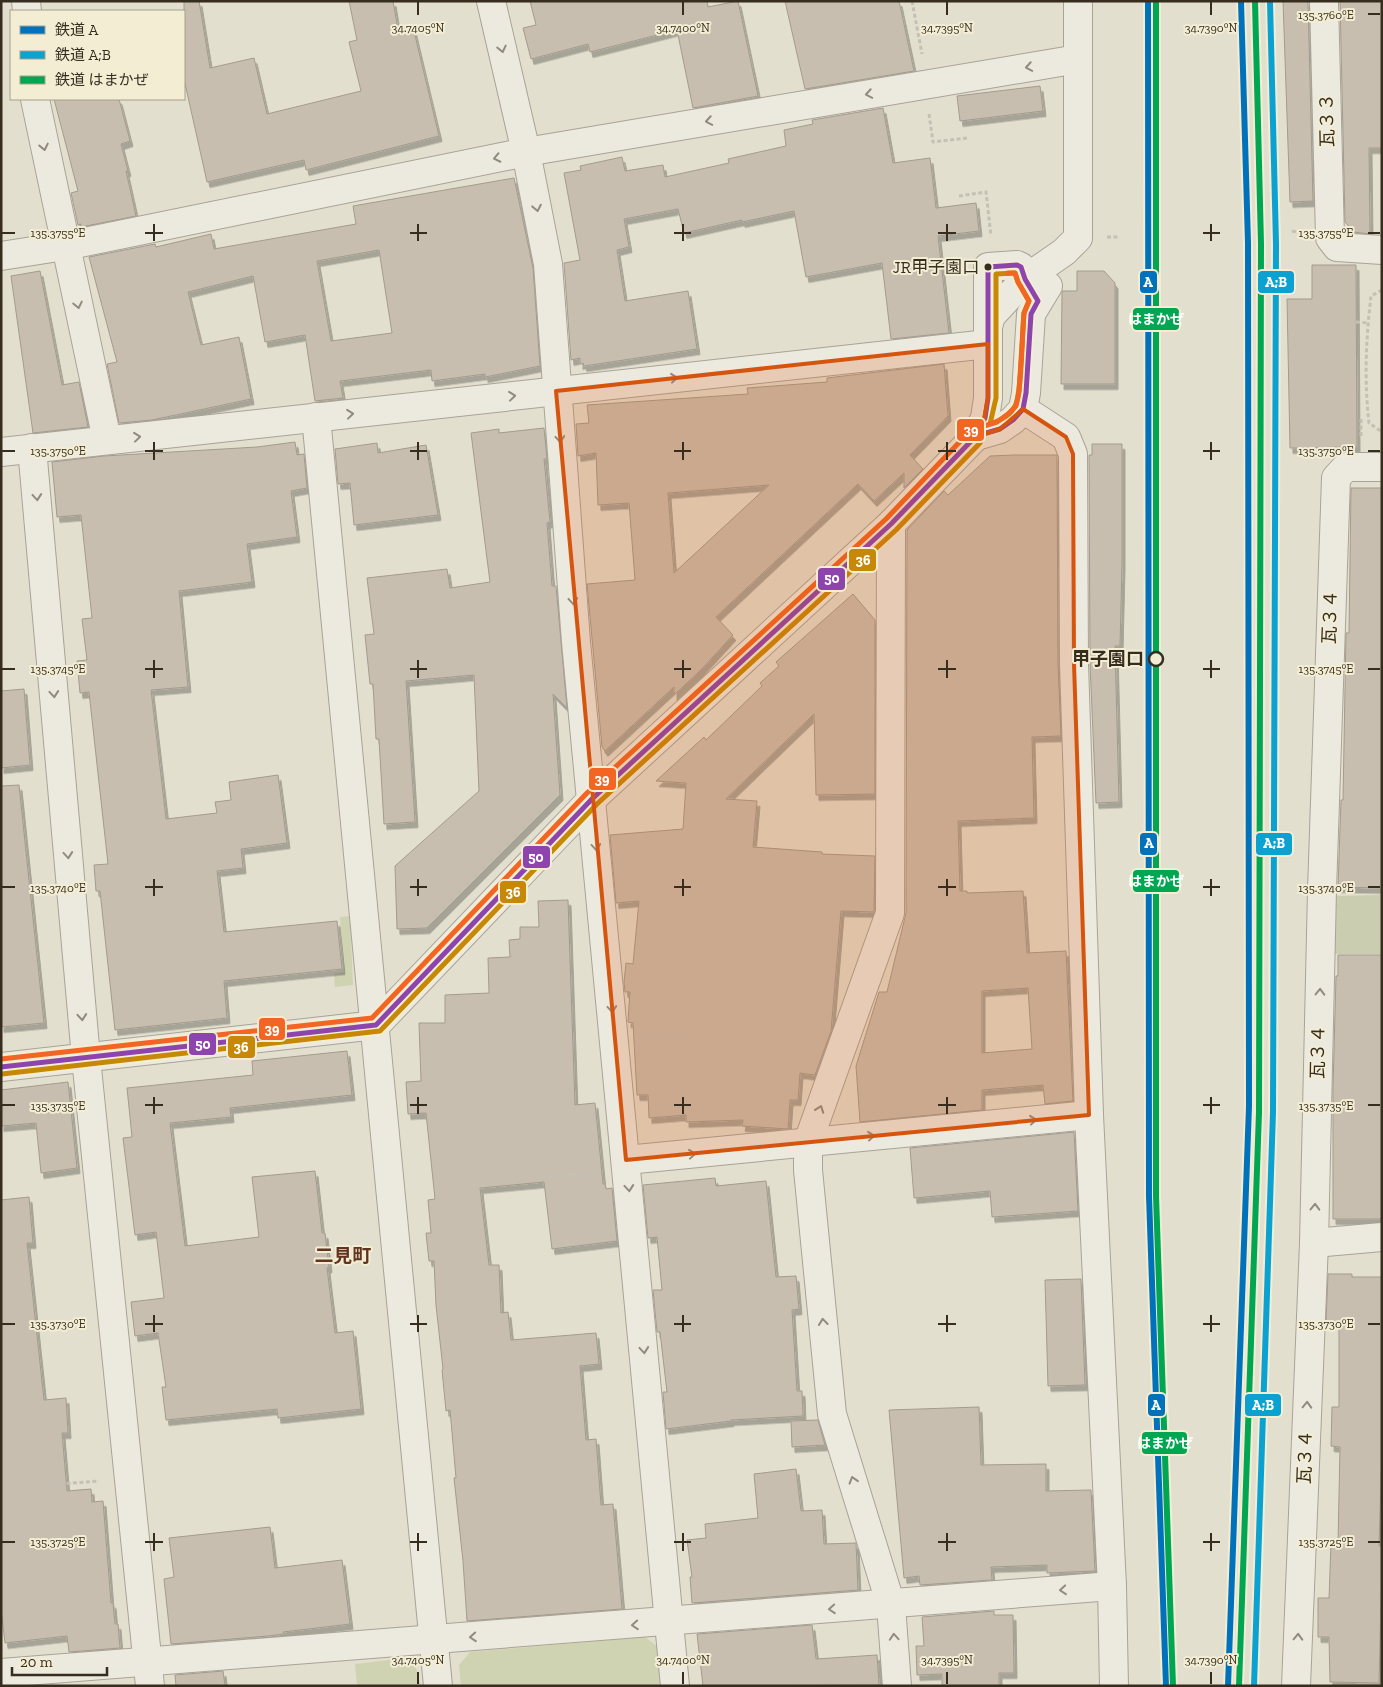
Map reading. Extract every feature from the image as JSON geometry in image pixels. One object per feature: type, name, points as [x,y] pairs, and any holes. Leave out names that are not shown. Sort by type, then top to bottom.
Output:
[{"type":"street","points":[[492,1],[526,152],[548,264],[576,642],[675,1686]]},
{"type":"street","points":[[988,433],[984,418],[988,398],[988,336],[991,316],[1032,290],[1061,268],[1064,252],[1078,238],[1078,1]]},
{"type":"street","name":"瓦３３","points":[[1324,1],[1330,238],[1337,247],[1382,250]]},
{"type":"street","points":[[1,256],[65,246],[526,152],[1078,59]]},
{"type":"street","points":[[35,100],[107,440]]},
{"type":"street","points":[[1,1067],[376,1025],[592,799],[892,524],[988,433],[1013,420],[1023,409],[1026,393],[1032,290]]},
{"type":"street","points":[[1,452],[556,391],[988,336]]},
{"type":"street","points":[[1023,409],[1066,437],[1073,454],[1074,664],[1089,1115],[1112,1586],[1114,1686]]},
{"type":"street","points":[[316,417],[376,1025],[438,1686]]},
{"type":"street","points":[[32,448],[86,1058],[149,1674]]},
{"type":"street","name":"瓦３４","points":[[1296,1686],[1314,1242],[1322,890],[1336,478],[1346,467],[1382,467]]},
{"type":"street","points":[[892,524],[890,914],[808,1142],[808,1170],[832,1414],[892,1605],[897,1686]]},
{"type":"street","points":[[627,1164],[808,1142],[1089,1115]]},
{"type":"street","points":[[1314,1242],[1382,1237]]},
{"type":"street","points":[[1,1673],[149,1674],[433,1640],[1112,1586]]},
{"type":"path","points":[[912,1],[933,142],[966,138]]},
{"type":"path","points":[[959,196],[986,192],[992,244]]},
{"type":"path","points":[[1382,290],[1371,296],[1368,323],[1366,395],[1369,422],[1382,432]]},
{"type":"path","points":[[1356,322],[1368,323]]},
{"type":"path","points":[[614,1034],[690,1037]]},
{"type":"path","points":[[541,1178],[627,1164]]},
{"type":"path","points":[[47,1485],[129,1479]]},
{"type":"highlighted area","points":[[988,344],[988,398],[981,435],[1000,429],[1023,409],[1066,437],[1073,454],[1074,664],[1089,1115],[626,1160],[556,391]]},
{"type":"green space","points":[[1382,895],[1382,954],[1333,954],[1333,896]]},
{"type":"green space","points":[[350,916],[353,985],[335,987],[334,974],[344,972],[340,917]]},
{"type":"green space","points":[[645,1637],[658,1647],[662,1686],[461,1686],[459,1665],[470,1652]]},
{"type":"green space","points":[[398,1659],[415,1665],[421,1686],[357,1686],[355,1664]]},
{"type":"building","points":[[184,1],[199,1],[210,68],[254,58],[267,114],[361,91],[349,42],[357,40],[349,1],[393,1],[398,30],[413,27],[439,136],[306,170],[304,160],[207,182],[185,83]]},
{"type":"building","points":[[530,1],[707,1],[708,7],[738,1],[758,96],[693,108],[677,30],[590,52],[588,44],[531,59],[523,28],[536,25]]},
{"type":"building","points":[[785,1],[899,1],[914,71],[805,89]]},
{"type":"building","points":[[1283,1],[1308,1],[1313,201],[1290,202]]},
{"type":"building","points":[[1340,1],[1382,1],[1382,148],[1369,148],[1370,234],[1354,232],[1345,222]]},
{"type":"building","points":[[1040,86],[1043,111],[960,121],[957,96]]},
{"type":"building","points":[[54,100],[119,100],[130,141],[121,144],[136,216],[81,227],[81,224],[78,225],[71,193],[78,191]]},
{"type":"building","points":[[883,108],[893,163],[930,158],[936,208],[976,203],[979,231],[938,236],[949,333],[891,339],[882,263],[806,277],[794,211],[684,233],[678,209],[624,219],[629,247],[617,250],[625,301],[688,291],[697,349],[584,366],[583,363],[580,364],[580,358],[571,360],[564,263],[580,260],[564,173],[581,170],[580,166],[622,157],[625,171],[663,165],[665,177],[729,163],[728,159],[786,146],[784,130],[813,124],[812,120]]},
{"type":"building","points":[[514,178],[533,268],[540,366],[485,377],[485,374],[432,381],[431,370],[340,381],[343,398],[315,401],[305,335],[265,342],[253,276],[188,292],[201,345],[239,337],[251,399],[152,420],[119,423],[107,364],[117,362],[89,257],[155,244],[156,247],[211,234],[214,249],[356,224],[353,206]],"holes":[[[379,250],[392,333],[331,341],[317,261]]]},
{"type":"building","points":[[1312,265],[1356,265],[1357,447],[1290,448],[1287,299],[1312,299]]},
{"type":"building","points":[[40,271],[62,385],[79,382],[88,427],[33,433],[11,276]]},
{"type":"building","points":[[1077,271],[1104,271],[1115,283],[1115,384],[1061,384],[1062,291],[1077,291]]},
{"type":"building","points":[[944,364],[948,416],[910,455],[923,469],[904,488],[904,473],[874,501],[858,484],[716,617],[733,635],[700,671],[674,695],[674,687],[605,751],[602,747],[587,584],[635,580],[629,503],[598,505],[596,453],[578,456],[576,424],[589,423],[587,405],[748,394],[747,388],[827,382],[827,378]],"holes":[[[769,485],[674,573],[668,493]]]},
{"type":"building","points":[[544,428],[547,459],[544,459],[550,522],[547,523],[552,586],[556,586],[567,708],[553,694],[560,795],[427,928],[397,929],[395,866],[479,791],[474,675],[406,681],[415,822],[384,824],[379,739],[376,739],[373,684],[370,684],[365,635],[374,634],[367,578],[447,569],[450,588],[490,582],[471,433],[499,429],[499,433]]},
{"type":"building","points":[[295,442],[297,455],[304,454],[307,488],[291,491],[297,537],[247,544],[252,582],[179,591],[188,687],[151,690],[166,819],[217,813],[215,802],[231,800],[229,782],[278,775],[287,843],[241,849],[243,868],[217,871],[224,932],[337,921],[342,969],[224,981],[227,1018],[115,1030],[100,891],[96,891],[94,865],[108,864],[89,692],[80,693],[77,661],[87,660],[82,619],[92,618],[81,515],[57,517],[52,462],[104,456],[257,447]]},
{"type":"building","points":[[377,443],[378,453],[426,445],[438,515],[354,525],[350,483],[338,484],[335,449]]},
{"type":"building","points":[[1092,444],[1122,444],[1120,646],[1115,646],[1119,802],[1096,803],[1090,664],[1089,455],[1092,455]]},
{"type":"building","points":[[1057,455],[1058,664],[1061,736],[1032,737],[1034,818],[958,821],[960,891],[967,891],[967,893],[1023,891],[1027,953],[1066,951],[1073,1101],[1045,1104],[1043,1085],[982,1090],[982,1110],[860,1122],[856,1066],[879,992],[887,992],[906,913],[907,530],[944,491],[948,495],[990,456]],"holes":[[[1028,988],[1032,1049],[982,1053],[982,991]]]},
{"type":"building","points":[[1351,488],[1382,488],[1382,888],[1338,887],[1341,800],[1343,800],[1346,633],[1349,633]]},
{"type":"building","points":[[853,594],[875,620],[875,794],[816,795],[814,714],[726,799],[757,801],[753,847],[822,852],[822,854],[875,856],[874,912],[841,911],[831,1031],[815,1075],[800,1073],[798,1100],[790,1100],[788,1129],[742,1126],[743,1120],[686,1122],[686,1115],[649,1118],[648,1095],[637,1095],[633,1023],[628,1022],[630,992],[625,992],[624,982],[626,963],[633,964],[639,901],[616,903],[610,835],[683,829],[686,783],[656,781],[704,737],[706,740],[762,686],[760,683],[779,666],[776,662]]},
{"type":"building","points":[[24,689],[30,765],[1,768],[1,691]]},
{"type":"building","points":[[19,785],[44,1023],[1,1027],[1,786]]},
{"type":"building","points":[[568,900],[575,1105],[595,1103],[603,1184],[605,1184],[606,1189],[612,1188],[617,1241],[552,1249],[544,1182],[480,1188],[489,1265],[499,1265],[501,1313],[508,1312],[511,1340],[596,1333],[599,1364],[580,1366],[586,1440],[596,1439],[601,1505],[613,1504],[622,1609],[467,1621],[450,1410],[446,1411],[436,1305],[434,1261],[429,1261],[426,1233],[431,1233],[428,1200],[435,1199],[426,1113],[408,1114],[406,1082],[421,1081],[419,1023],[445,1023],[445,995],[489,993],[488,958],[510,957],[509,940],[520,939],[520,927],[539,927],[538,901]]},
{"type":"building","points":[[1338,955],[1382,955],[1382,1219],[1333,1219],[1333,1089]]},
{"type":"building","points":[[347,1051],[352,1095],[230,1108],[231,1117],[170,1123],[185,1246],[259,1237],[252,1177],[315,1171],[322,1233],[325,1233],[335,1333],[353,1331],[361,1409],[278,1418],[277,1409],[166,1420],[162,1387],[166,1387],[158,1333],[135,1336],[131,1302],[164,1298],[156,1232],[135,1235],[123,1138],[132,1137],[127,1088],[253,1075],[252,1061]]},
{"type":"building","points":[[68,1082],[77,1168],[41,1173],[36,1123],[1,1126],[1,1090]]},
{"type":"building","points":[[1074,1132],[1078,1211],[992,1217],[990,1191],[914,1198],[910,1148]]},
{"type":"building","points":[[715,1178],[716,1186],[766,1181],[776,1277],[796,1276],[799,1309],[792,1310],[797,1391],[802,1391],[803,1416],[731,1420],[666,1429],[663,1392],[667,1392],[660,1332],[657,1332],[653,1290],[662,1290],[657,1237],[648,1238],[643,1185]]},
{"type":"building","points":[[29,1197],[33,1243],[27,1243],[44,1400],[66,1398],[68,1433],[62,1433],[67,1491],[91,1489],[92,1502],[103,1501],[111,1603],[113,1603],[115,1624],[118,1624],[120,1648],[69,1652],[67,1636],[5,1643],[1,1609],[1,1200]]},
{"type":"building","points":[[1328,1274],[1352,1274],[1352,1277],[1382,1277],[1382,1448],[1379,1546],[1382,1546],[1382,1565],[1379,1683],[1330,1682],[1329,1637],[1318,1637],[1318,1598],[1329,1598],[1331,1544],[1338,1544],[1340,1447],[1331,1446],[1332,1407],[1339,1407],[1339,1322],[1326,1322]]},
{"type":"building","points":[[1081,1279],[1085,1385],[1048,1386],[1045,1280]]},
{"type":"building","points":[[979,1407],[981,1465],[1046,1464],[1046,1491],[1091,1490],[1095,1571],[1047,1573],[1047,1565],[991,1567],[992,1580],[920,1585],[919,1576],[904,1578],[889,1410]]},
{"type":"building","points":[[818,1420],[825,1445],[792,1447],[791,1421]]},
{"type":"building","points":[[796,1469],[801,1511],[822,1510],[824,1544],[856,1543],[858,1590],[692,1603],[690,1577],[692,1577],[687,1540],[706,1538],[705,1524],[758,1518],[754,1474]]},
{"type":"building","points":[[270,1527],[275,1568],[342,1560],[350,1624],[283,1632],[284,1634],[268,1636],[171,1644],[164,1579],[174,1577],[169,1538]]},
{"type":"building","points":[[994,1611],[994,1615],[1013,1615],[1014,1673],[999,1673],[999,1686],[942,1686],[942,1674],[917,1675],[916,1646],[924,1646],[922,1617]]},
{"type":"building","points":[[812,1625],[816,1659],[877,1655],[879,1685],[703,1686],[697,1634]]},
{"type":"building","points":[[223,1671],[225,1686],[176,1686],[175,1675]]},
{"type":"rail line","name":"A","points":[[1148,1],[1149,1196],[1166,1686]]},
{"type":"rail line","name":"はまかぜ","points":[[1156,1],[1156,1196],[1173,1686]]},
{"type":"rail line","name":"A","points":[[1228,1686],[1249,1106],[1248,243],[1241,1]]},
{"type":"rail line","name":"はまかぜ","points":[[1239,1686],[1259,1112],[1261,244],[1255,1]]},
{"type":"rail line","name":"A;B","points":[[1254,1686],[1273,1112],[1276,244],[1270,1]]},
{"type":"transit line","name":"50","points":[[1017,265],[1021,267],[1025,279],[1038,301],[1031,314],[1026,393],[1023,409],[1013,420],[1000,429],[976,436],[985,418],[988,398],[988,267],[1017,265]]},
{"type":"transit line","name":"39","points":[[1,1059],[372,1018],[587,793],[886,519],[971,430],[997,422],[1016,406],[1019,392],[1024,313],[1029,301],[1015,273],[1008,273]]},
{"type":"transit line","name":"36","points":[[1015,273],[1029,301],[1024,313],[1019,389],[1015,406],[1011,412],[990,424],[996,398],[996,274],[1015,273]]},
{"type":"transit line","name":"50","points":[[1,1067],[376,1025],[592,799],[891,524],[976,436]]},
{"type":"transit line","name":"36","points":[[2,1074],[380,1031],[597,804],[896,530],[980,443]]},
{"type":"place","name":"JR甲子園口","points":[[988,267]]},
{"type":"place","name":"甲子園口","points":[[1156,659]]},
{"type":"district","name":"二見町","points":[[343,1255]]}]
